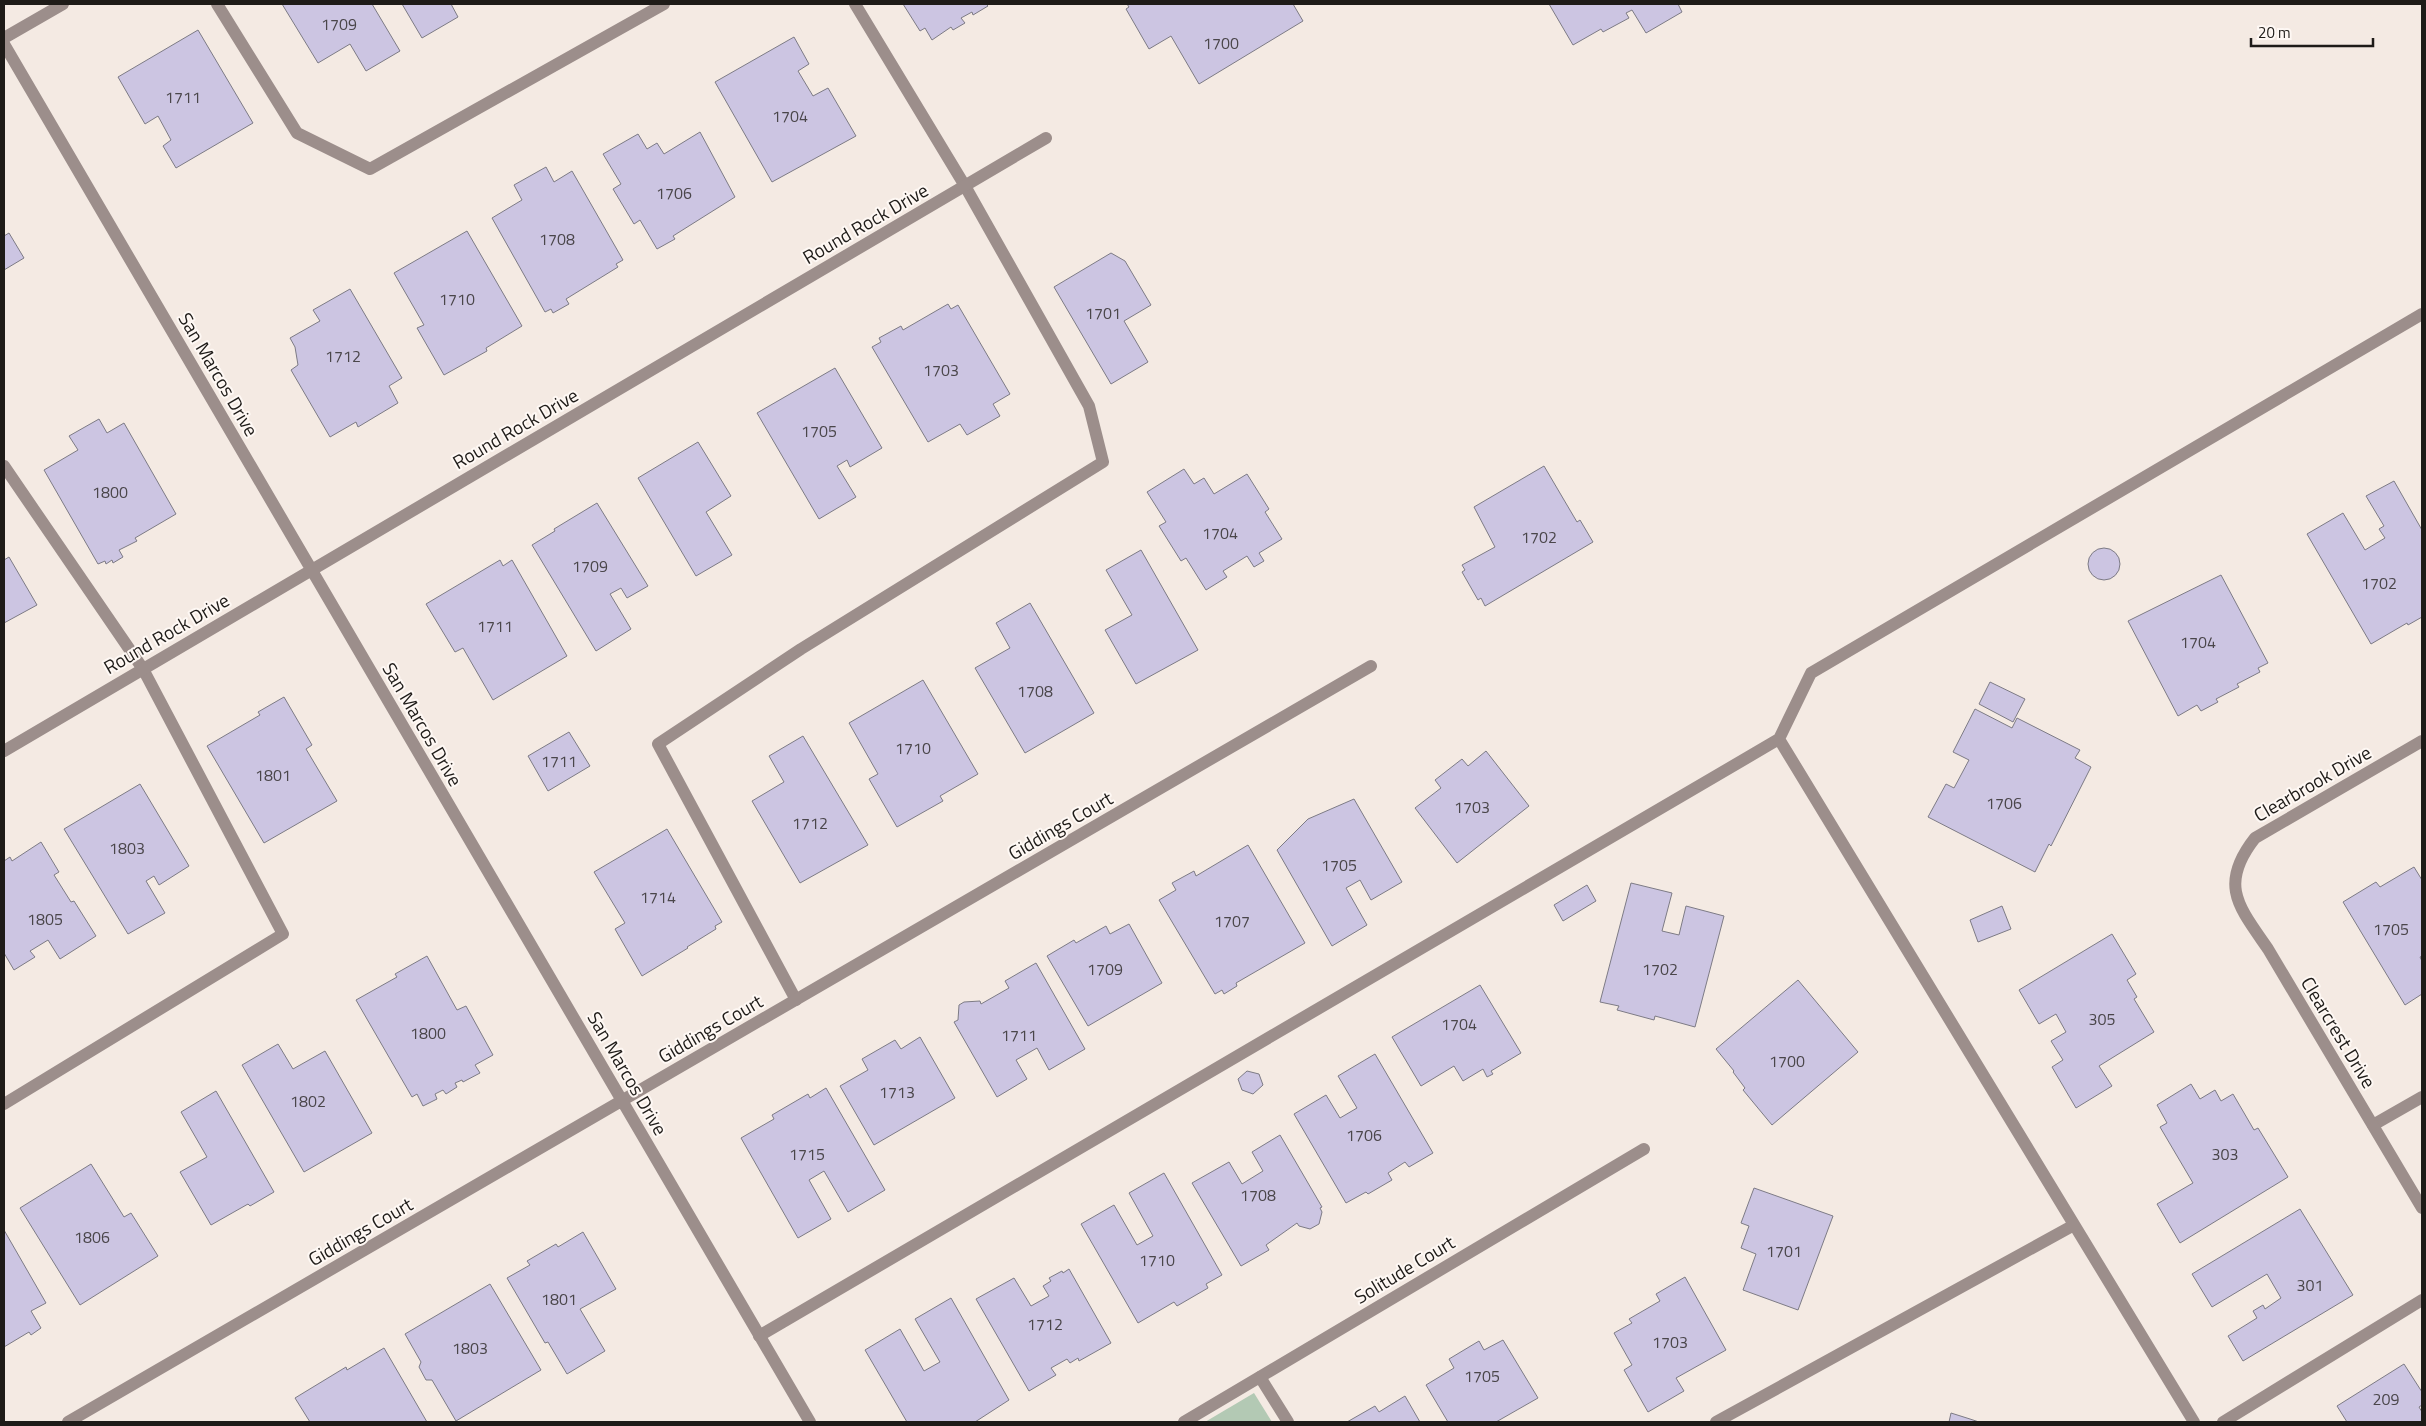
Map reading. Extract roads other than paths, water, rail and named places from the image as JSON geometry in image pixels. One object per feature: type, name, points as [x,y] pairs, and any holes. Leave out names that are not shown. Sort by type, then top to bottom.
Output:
[{"type":"street","points":[[4,38],[63,4]]},
{"type":"street","points":[[217,4],[297,133],[370,169],[664,4]]},
{"type":"street","points":[[796,1000],[658,744],[801,649],[1103,462],[1089,406],[965,186],[854,4]]},
{"type":"street","name":"San Marcos Drive","points":[[4,44],[810,1422]]},
{"type":"street","name":"Round Rock Drive","points":[[4,751],[1046,138]]},
{"type":"street","points":[[760,1336],[1779,739],[1811,673],[2422,314]]},
{"type":"street","points":[[4,466],[143,669],[283,934],[4,1104]]},
{"type":"street","name":"Giddings Court","points":[[68,1422],[1371,666]]},
{"type":"street","points":[[1779,739],[2194,1422]]},
{"type":"street","name":"Clearbrook Drive","points":[[2236,872],[2243,853],[2255,838],[2422,741]]},
{"type":"street","name":"Clearcrest Drive","points":[[2236,872],[2236,892],[2241,910],[2268,949],[2422,1208]]},
{"type":"street","points":[[2373,1125],[2422,1097]]},
{"type":"street","name":"Solitude Court","points":[[1184,1422],[1644,1149]]},
{"type":"street","points":[[1716,1422],[2074,1225]]},
{"type":"street","points":[[2223,1422],[2422,1300]]},
{"type":"street","points":[[1260,1377],[1288,1422]]}]
